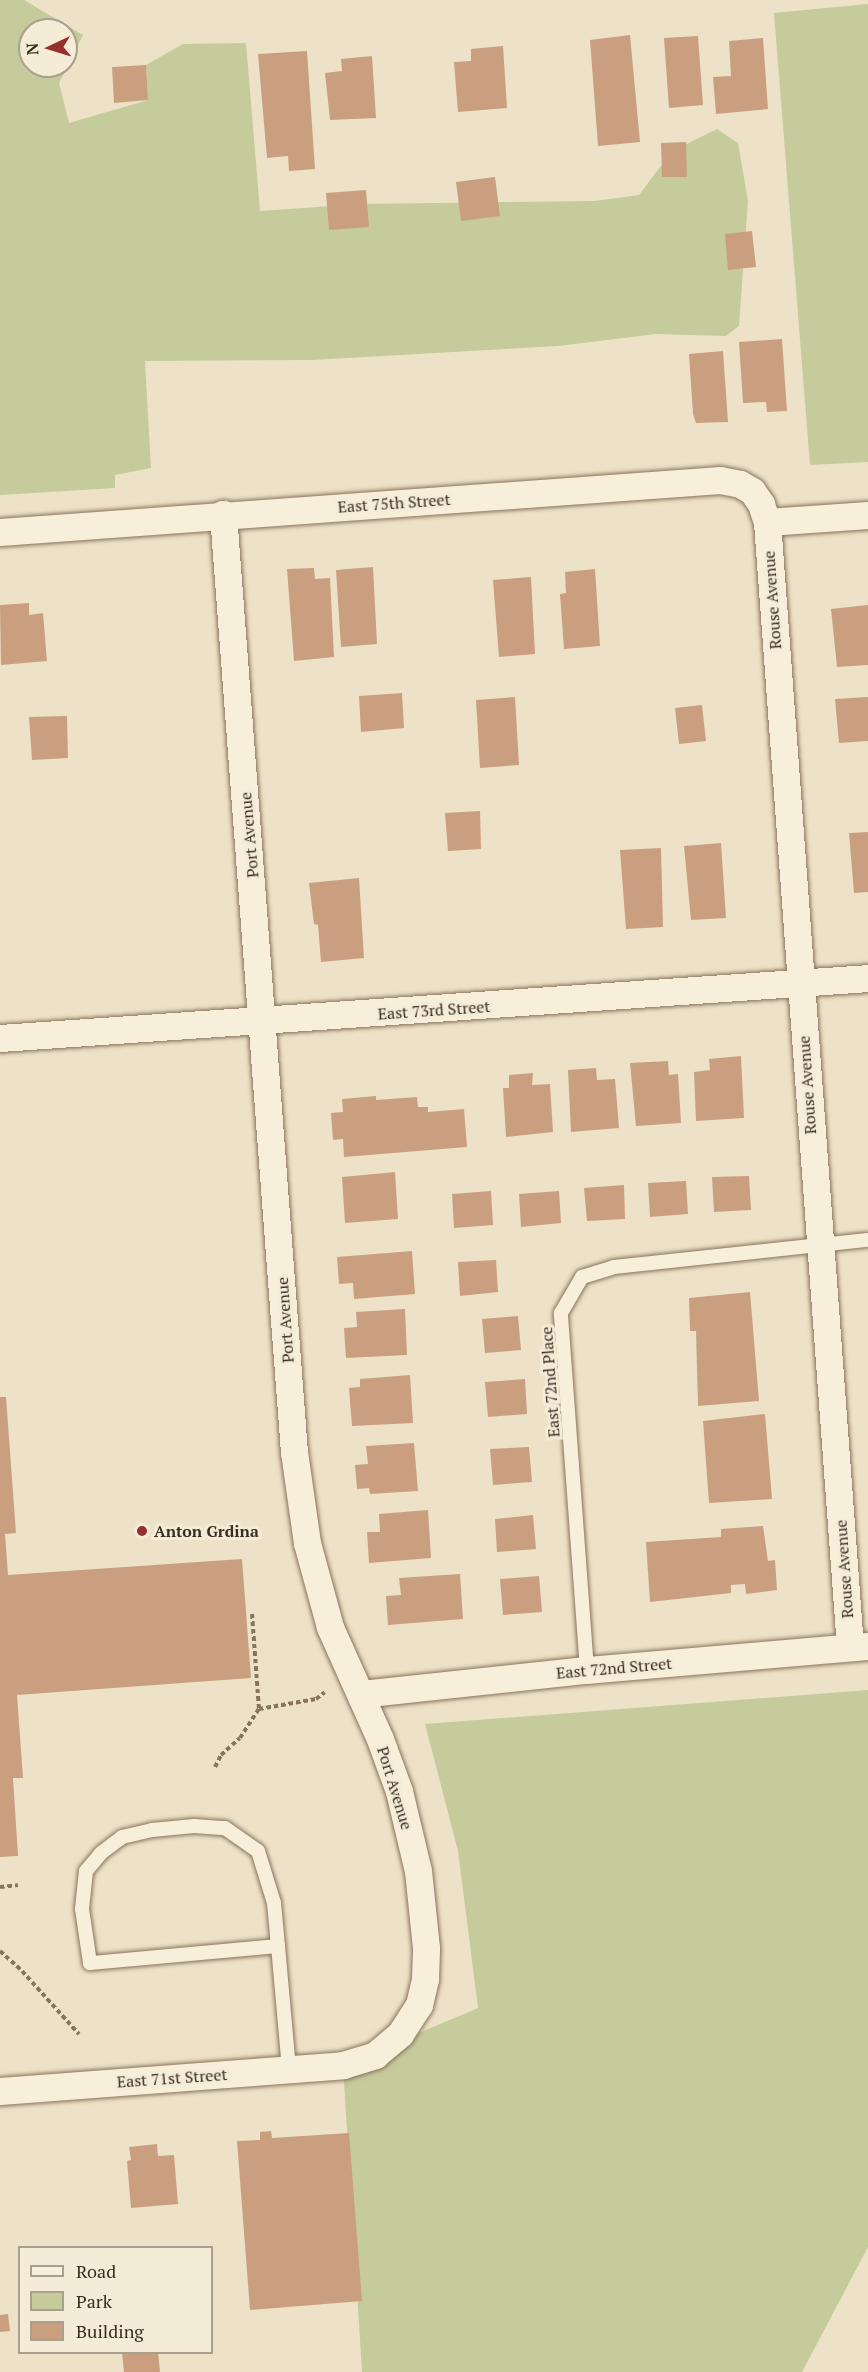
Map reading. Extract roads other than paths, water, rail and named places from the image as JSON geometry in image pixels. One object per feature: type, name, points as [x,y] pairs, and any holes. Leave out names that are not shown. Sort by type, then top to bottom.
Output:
[{"type":"street","name":"East 75th Street","points":[[0,532],[224,514],[720,480],[740,484],[752,491],[761,504],[767,522]]},
{"type":"street","name":"Port Avenue","points":[[224,514],[294,1452],[307,1542],[330,1627],[361,1694],[399,1791],[415,1860],[426,1948],[425,1979],[419,2005],[400,2034],[375,2055],[343,2065]]},
{"type":"street","points":[[767,522],[868,514]]},
{"type":"street","name":"Rouse Avenue","points":[[767,522],[819,1244],[859,1647]]},
{"type":"street","name":"East 73rd Street","points":[[0,1038],[263,1022],[868,978]]},
{"type":"street","name":"East 72nd Street","points":[[361,1694],[588,1670],[859,1647]]},
{"type":"street","name":"East 71st Street","points":[[0,2091],[343,2065]]},
{"type":"lane","name":"East 72nd Place","points":[[588,1670],[561,1312],[582,1277],[614,1267],[868,1240]]},
{"type":"lane","points":[[278,1946],[90,1963],[82,1909],[86,1871],[102,1853],[122,1837],[152,1830],[194,1826],[225,1828],[258,1851],[274,1903],[278,1946],[289,2069]]},
{"type":"place","name":"Anton Grdina","points":[[142,1531]]}]
